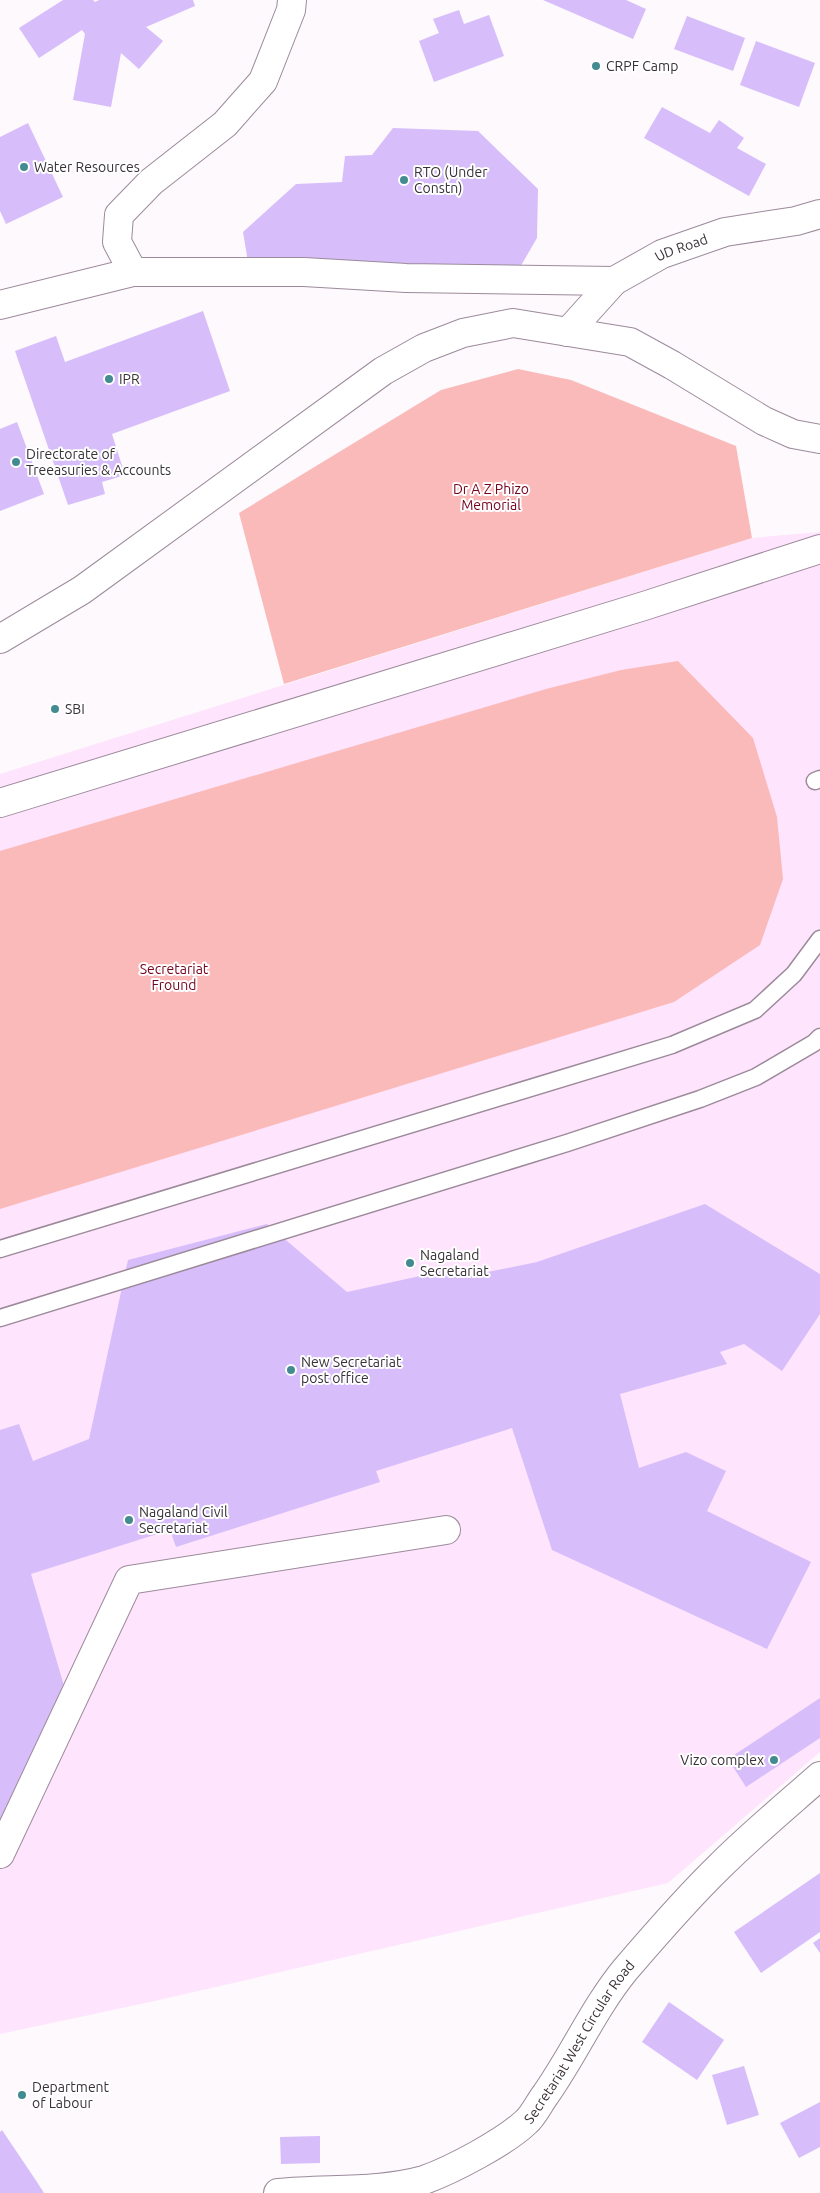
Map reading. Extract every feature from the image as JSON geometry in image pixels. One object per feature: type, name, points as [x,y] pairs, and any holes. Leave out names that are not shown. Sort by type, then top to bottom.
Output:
[{"type":"street","points":[[134,272],[117,242],[119,215],[151,182],[225,124],[263,81],[291,10],[292,0]]},
{"type":"street","name":"UD Road","points":[[568,332],[614,281],[662,254],[725,232],[796,222],[820,214]]},
{"type":"street","points":[[0,305],[134,272],[304,272],[406,278],[614,281]]},
{"type":"street","points":[[0,639],[82,590],[382,371],[408,357],[463,333],[513,323],[630,342],[672,365],[764,421],[793,434],[820,439]]},
{"type":"street","points":[[0,803],[644,606],[820,550]]},
{"type":"street","points":[[0,1854],[129,1580],[446,1530]]},
{"type":"street","name":"Secretariat West Circular Road","points":[[278,2193],[356,2191],[396,2187],[425,2180],[488,2148],[526,2121],[561,2073],[598,2009],[624,1972],[678,1909],[720,1866],[820,1776]]},
{"type":"lane","points":[[0,1249],[672,1045],[755,1010],[794,974],[820,938]]},
{"type":"lane","points":[[0,1318],[558,1146],[700,1099],[756,1077],[814,1043],[820,1037]]},
{"type":"shaded area","name":"Nagaland Secretariat","points":[[820,532],[820,1752],[668,1883],[150,2002],[0,2034],[0,774],[752,538]]},
{"type":"green space","name":"Dr A Z Phizo Memorial","points":[[518,369],[571,380],[736,446],[752,538],[284,684],[239,513],[441,390]]},
{"type":"green space","name":"Secretariat Fround","points":[[678,661],[753,738],[777,817],[783,879],[760,945],[674,1002],[0,1209],[0,851],[546,689],[621,670]]},
{"type":"building","points":[[63,0],[93,0],[95,2],[99,0],[193,0],[195,6],[146,27],[163,41],[139,69],[121,53],[111,107],[73,100],[85,34],[82,30],[39,58],[19,28]]},
{"type":"building","points":[[543,0],[626,0],[646,9],[633,39]]},
{"type":"building","points":[[459,10],[464,24],[489,15],[504,56],[434,82],[419,41],[439,33],[433,19]]},
{"type":"building","points":[[687,16],[745,38],[733,71],[674,49]]},
{"type":"building","points":[[756,41],[815,63],[799,107],[740,85]]},
{"type":"building","points":[[662,107],[710,133],[719,120],[744,138],[737,148],[766,164],[749,196],[644,138]]},
{"type":"building","name":"Water Resources","points":[[28,123],[63,197],[6,224],[0,211],[0,137]]},
{"type":"building","points":[[393,128],[478,131],[538,189],[537,238],[519,269],[250,274],[243,232],[296,184],[342,182],[345,156],[372,155]]},
{"type":"building","points":[[203,311],[230,391],[112,434],[125,475],[102,482],[105,494],[68,505],[15,351],[56,336],[65,362]]},
{"type":"building","name":"Directorate of Treeasuries & Accounts","points":[[17,422],[44,494],[0,511],[0,429]]},
{"type":"building","name":"Nagaland Civil Secretariat","points":[[705,1204],[820,1274],[820,1314],[782,1371],[744,1344],[720,1352],[727,1364],[620,1394],[639,1468],[686,1452],[726,1471],[707,1511],[811,1562],[767,1649],[552,1550],[512,1428],[376,1471],[380,1482],[176,1547],[170,1530],[31,1574],[70,1706],[0,1854],[0,1430],[19,1424],[33,1461],[89,1439],[128,1260],[267,1224],[347,1292],[461,1267],[463,1277],[537,1262]]},
{"type":"building","points":[[820,1698],[820,1738],[746,1787],[728,1759]]},
{"type":"building","points":[[820,1873],[820,1932],[761,1973],[734,1932]]},
{"type":"building","points":[[820,1938],[820,1953],[813,1943]]},
{"type":"building","points":[[669,2002],[724,2040],[697,2080],[642,2042]]},
{"type":"building","points":[[744,2066],[759,2115],[727,2125],[712,2075]]},
{"type":"building","points":[[820,2102],[820,2147],[799,2158],[780,2123]]},
{"type":"building","points":[[2,2130],[44,2193],[0,2193],[0,2132]]},
{"type":"building","points":[[320,2136],[320,2163],[281,2164],[280,2137]]},
{"type":"place","name":"CRPF Camp","points":[[596,66]]},
{"type":"place","name":"Water Resources","points":[[24,167]]},
{"type":"place","name":"RTO (Under Constn)","points":[[404,180]]},
{"type":"place","name":"IPR","points":[[109,379]]},
{"type":"place","name":"Directorate of Treeasuries & Accounts","points":[[16,462]]},
{"type":"place","name":"SBI","points":[[55,709]]},
{"type":"place","name":"Nagaland Secretariat","points":[[410,1263]]},
{"type":"place","name":"New Secretariat post office","points":[[291,1370]]},
{"type":"place","name":"Nagaland Civil Secretariat","points":[[129,1520]]},
{"type":"place","name":"Vizo complex","points":[[774,1760]]},
{"type":"place","name":"Department of Labour","points":[[22,2095]]}]
